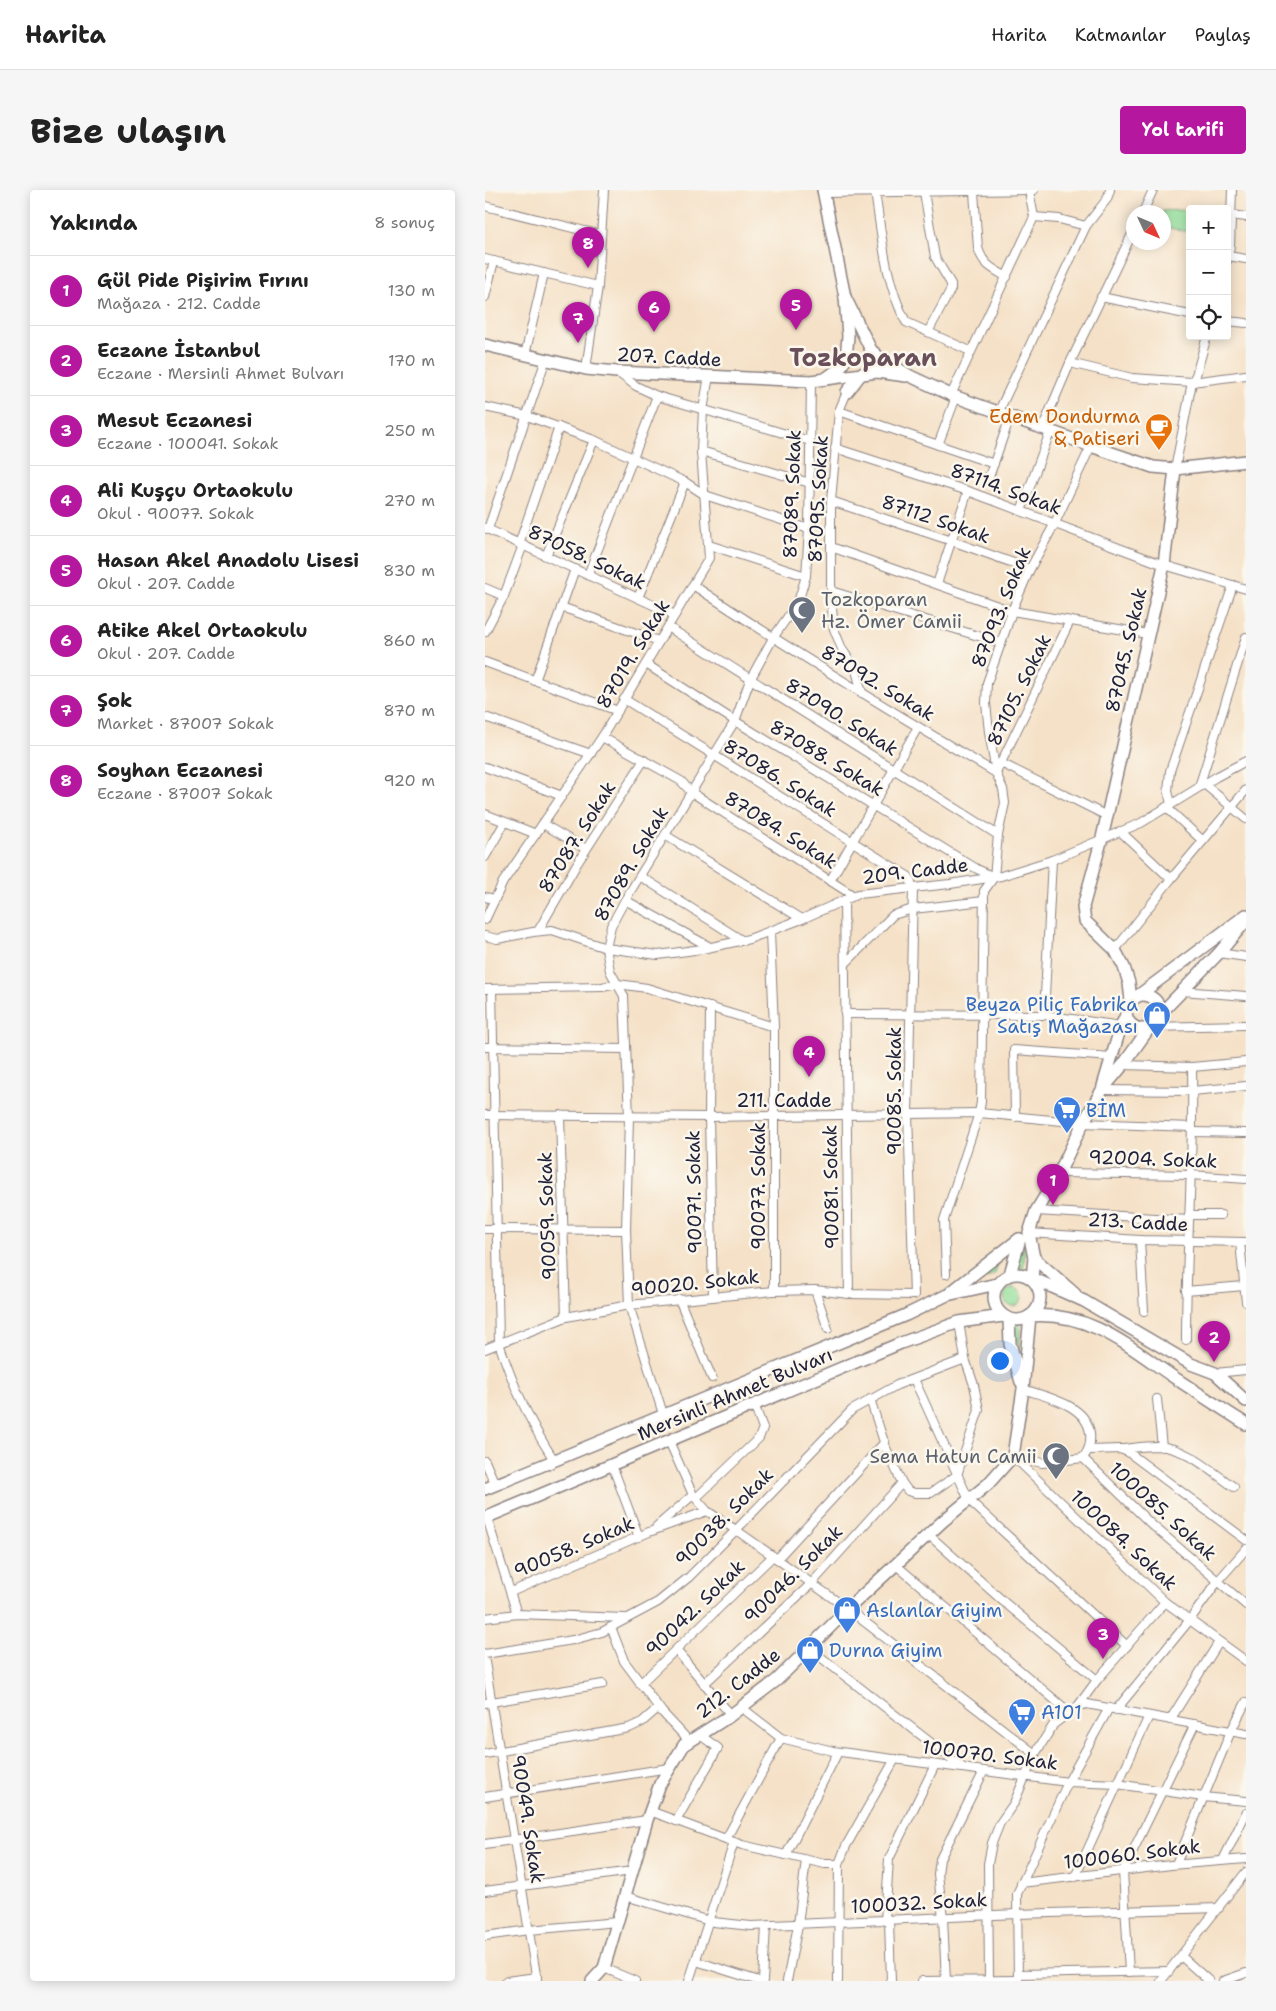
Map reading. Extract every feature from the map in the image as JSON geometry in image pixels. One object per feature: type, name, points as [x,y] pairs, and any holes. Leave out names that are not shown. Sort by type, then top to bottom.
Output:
[{"type":"street","points":[[586,369],[598,286],[604,190]]},
{"type":"street","points":[[845,297],[875,358],[875,363],[870,371],[861,374],[852,372],[847,364],[845,297],[823,191],[974,192],[1032,190],[1034,218],[970,351],[953,396],[938,445]]},
{"type":"street","points":[[998,413],[1086,226],[1107,199],[1110,190]]},
{"type":"street","points":[[1146,205],[1153,190]]},
{"type":"street","points":[[1232,190],[1231,215],[1246,217]]},
{"type":"street","points":[[875,192],[894,296],[906,322],[970,351]]},
{"type":"street","points":[[924,192],[935,257],[951,284],[951,289],[928,332]]},
{"type":"street","points":[[974,192],[978,248],[981,257],[987,266],[1007,277]]},
{"type":"street","points":[[485,206],[601,234]]},
{"type":"street","points":[[1034,218],[1059,219],[1086,226]]},
{"type":"street","points":[[1021,511],[1046,430],[1070,363],[1126,246]]},
{"type":"street","points":[[485,259],[598,286]]},
{"type":"street","points":[[1231,259],[1246,259]]},
{"type":"street","points":[[485,297],[494,261]]},
{"type":"street","points":[[525,354],[544,273]]},
{"type":"street","points":[[1101,297],[1186,314]]},
{"type":"street","points":[[1231,321],[1246,323]]},
{"type":"street","points":[[1175,468],[1192,382],[1196,376],[1206,340]]},
{"type":"street","name":"207. Cadde","points":[[485,345],[586,369],[617,372],[811,381],[877,372],[910,376]]},
{"type":"street","points":[[825,380],[839,369],[853,347],[863,346],[910,376],[953,396],[1153,467],[1175,468],[1246,461]]},
{"type":"street","points":[[486,529],[546,359]]},
{"type":"street","points":[[1070,363],[1132,378],[1192,382],[1246,375]]},
{"type":"street","points":[[617,372],[636,386],[657,396],[703,410],[739,418],[810,441]]},
{"type":"street","points":[[847,392],[861,374]]},
{"type":"street","name":"87019. Sokak","points":[[485,920],[503,882],[602,737],[709,558],[701,451],[703,410],[709,376]]},
{"type":"street","name":"87089. Sokak","points":[[663,1414],[629,1305],[626,1230],[629,1117],[625,1049],[625,996],[610,971],[606,948],[611,926],[625,900],[735,721],[751,680],[773,638],[798,602],[806,576],[809,529],[811,381]]},
{"type":"street","name":"87095. Sokak","points":[[847,392],[839,411],[835,448],[831,502],[831,591],[834,629],[842,649],[856,670],[862,693]]},
{"type":"street","points":[[588,575],[657,396]]},
{"type":"street","points":[[485,407],[527,416],[594,440],[685,482],[705,495],[809,529]]},
{"type":"street","points":[[839,411],[994,464]]},
{"type":"street","points":[[988,480],[1010,417]]},
{"type":"street","points":[[485,632],[504,596],[559,427]]},
{"type":"street","points":[[546,556],[594,440]]},
{"type":"street","name":"87093. Sokak","points":[[984,901],[984,891],[994,877],[998,835],[1005,803],[989,732],[986,703],[987,683],[1012,611],[1030,569],[1055,523],[1091,446]]},
{"type":"street","name":"87114. Sokak","points":[[835,448],[968,491],[1164,565],[1246,589]]},
{"type":"street","points":[[701,451],[809,483]]},
{"type":"street","name":"87045. Sokak","points":[[1115,950],[1085,921],[1083,907],[1107,816],[1164,565],[1175,468]]},
{"type":"street","points":[[638,598],[685,482]]},
{"type":"street","points":[[937,584],[968,491]]},
{"type":"street","name":"87112 Sokak","points":[[831,502],[952,541],[1030,569]]},
{"type":"street","name":"87058. Sokak","points":[[486,529],[675,615]]},
{"type":"street","points":[[709,545],[806,576]]},
{"type":"street","points":[[831,547],[1012,611],[1148,634]]},
{"type":"street","points":[[535,681],[575,569]]},
{"type":"street","name":"87092. Sokak","points":[[693,585],[773,638],[997,773]]},
{"type":"street","points":[[1203,841],[1169,806],[1170,771],[1233,586]]},
{"type":"street","points":[[485,588],[504,596]]},
{"type":"street","points":[[831,591],[1001,643]]},
{"type":"street","points":[[561,607],[659,641]]},
{"type":"street","name":"87105. Sokak","points":[[997,773],[1070,621]]},
{"type":"street","name":"87090. Sokak","points":[[668,627],[998,835]]},
{"type":"street","points":[[1246,637],[1202,785],[1246,818]]},
{"type":"street","points":[[485,662],[618,711]]},
{"type":"street","name":"87088. Sokak","points":[[646,664],[873,806],[977,869],[994,877]]},
{"type":"street","points":[[1237,664],[1246,667]]},
{"type":"street","name":"87086. Sokak","points":[[625,700],[909,877],[913,888]]},
{"type":"street","points":[[485,717],[591,754]]},
{"type":"street","points":[[830,881],[918,727]]},
{"type":"street","points":[[602,737],[681,781],[691,792]]},
{"type":"street","name":"87087. Sokak","points":[[538,931],[587,849],[644,760]]},
{"type":"street","name":"209. Cadde","points":[[485,936],[497,939],[552,930],[606,948],[657,955],[743,941],[770,932],[854,896],[994,877],[1051,860],[1141,822],[1246,761]]},
{"type":"street","points":[[1001,763],[1107,816]]},
{"type":"street","points":[[485,767],[562,796]]},
{"type":"street","points":[[1131,1000],[1129,983],[1124,967],[1115,950],[1171,879],[1246,790]]},
{"type":"street","name":"87084. Sokak","points":[[691,792],[854,896]]},
{"type":"street","points":[[485,814],[536,834]]},
{"type":"street","points":[[485,857],[505,822]]},
{"type":"street","points":[[543,824],[587,849]]},
{"type":"street","points":[[1120,831],[1171,879]]},
{"type":"street","points":[[665,835],[802,919]]},
{"type":"street","points":[[1044,1015],[1051,860]]},
{"type":"street","points":[[640,876],[743,941]]},
{"type":"street","name":"90085. Sokak","points":[[913,888],[908,1114],[914,1295]]},
{"type":"street","points":[[485,897],[495,899]]},
{"type":"street","points":[[625,900],[710,947]]},
{"type":"street","name":"90081. Sokak","points":[[844,900],[849,1294]]},
{"type":"street","points":[[845,964],[893,915],[913,909],[984,901],[983,1013],[979,1113],[944,1220],[946,1274]]},
{"type":"street","points":[[1159,1014],[1219,953],[1246,920]]},
{"type":"street","points":[[1102,1090],[1121,1026],[1131,1000],[1246,920]]},
{"type":"street","name":"90077. Sokak","points":[[770,932],[774,1027],[774,1291]]},
{"type":"street","points":[[1219,953],[1246,957]]},
{"type":"street","points":[[555,1460],[544,1444],[507,1366],[499,1343],[495,1115],[489,1046],[489,989],[602,988],[617,984],[647,988],[774,1027]]},
{"type":"street","points":[[1182,991],[1246,996]]},
{"type":"street","points":[[1126,1015],[1135,1027],[1145,1029],[1155,1024],[1159,1014],[1159,1008],[1153,999],[1141,996],[1131,1000]]},
{"type":"street","name":"90071. Sokak","points":[[709,1007],[709,1117],[713,1296]]},
{"type":"street","points":[[845,1014],[983,1013],[1044,1015],[1121,1026]]},
{"type":"street","points":[[1150,1027],[1246,1025]]},
{"type":"street","points":[[1006,1317],[1023,1320],[1035,1312],[1041,1298],[1037,1284],[1032,1278],[1034,1258],[1029,1232],[1036,1211],[1059,1173],[1083,1123],[1102,1090],[1150,1027]]},
{"type":"street","points":[[489,1046],[625,1049]]},
{"type":"street","points":[[1015,1117],[1014,1050],[1112,1057]]},
{"type":"street","points":[[1123,1064],[1192,1067],[1246,1062]]},
{"type":"street","points":[[1186,1340],[1192,1067]]},
{"type":"street","points":[[1102,1090],[1192,1091],[1246,1086]]},
{"type":"street","name":"211. Cadde","points":[[485,1115],[709,1117],[979,1113],[1083,1123],[1246,1133]]},
{"type":"street","name":"90059. Sokak","points":[[560,1115],[566,1317]]},
{"type":"street","name":"92004. Sokak","points":[[1059,1173],[1191,1175],[1246,1179]]},
{"type":"street","points":[[1036,1211],[1189,1218],[1221,1215]]},
{"type":"street","points":[[485,1229],[626,1230]]},
{"type":"street","points":[[947,1295],[1029,1232]]},
{"type":"street","name":"213. Cadde","points":[[1029,1232],[1140,1240],[1243,1242]]},
{"type":"street","points":[[1010,1274],[1019,1240]]},
{"type":"street","points":[[1140,1240],[1144,1311]]},
{"type":"street","points":[[1243,1242],[1246,1302]]},
{"type":"street","points":[[1034,1258],[1084,1301]]},
{"type":"street","points":[[1023,1389],[1006,1317],[995,1304],[993,1298],[997,1284],[1010,1274],[1017,1273],[1084,1301],[1191,1364],[1215,1373],[1246,1401]]},
{"type":"street","name":"Mersinli Ahmet Bulvarı","points":[[490,1486],[906,1314],[947,1295],[997,1284]]},
{"type":"street","points":[[1186,1291],[1244,1286]]},
{"type":"street","points":[[815,1290],[828,1329]]},
{"type":"street","name":"90020. Sokak","points":[[485,1349],[566,1317],[629,1305],[774,1291],[815,1290],[849,1294],[914,1295]]},
{"type":"street","points":[[679,1299],[712,1378]]},
{"type":"street","points":[[1013,1456],[1023,1389],[1030,1316]]},
{"type":"street","points":[[1030,1316],[1060,1316],[1089,1324],[1116,1337],[1246,1424]]},
{"type":"street","name":"Mersinli Ahmet Bulvarı","points":[[486,1518],[901,1343],[959,1322],[1006,1317]]},
{"type":"street","points":[[870,1399],[885,1442],[907,1491],[931,1493],[957,1475],[979,1410],[965,1359],[959,1322]]},
{"type":"street","name":"90038. Sokak","points":[[485,1654],[573,1640],[602,1632],[658,1602],[689,1576],[736,1530],[852,1410],[870,1399],[914,1379],[965,1359]]},
{"type":"street","points":[[1215,1373],[1246,1370]]},
{"type":"street","points":[[914,1379],[969,1500],[1127,1646]]},
{"type":"street","points":[[1023,1389],[1071,1407],[1085,1419],[1091,1442],[1089,1450],[1171,1448],[1189,1456],[1234,1487]]},
{"type":"street","points":[[1157,1400],[1162,1447]]},
{"type":"street","name":"90058. Sokak","points":[[649,1532],[695,1496],[759,1438],[763,1428],[754,1404]]},
{"type":"street","points":[[669,1441],[695,1496],[707,1511],[848,1609],[1035,1754]]},
{"type":"street","name":"90042. Sokak","points":[[640,1684],[775,1557],[885,1442]]},
{"type":"street","name":"100084. Sokak","points":[[1013,1456],[1042,1462],[1083,1458],[1089,1450]]},
{"type":"street","points":[[1124,1450],[1246,1540]]},
{"type":"street","name":"100084. Sokak","points":[[1013,1456],[1165,1602],[1246,1661]]},
{"type":"street","name":"212. Cadde","points":[[592,1981],[604,1968],[648,1816],[660,1784],[684,1745],[731,1715],[777,1680],[848,1609],[988,1484],[1013,1456]]},
{"type":"street","name":"100085. Sokak","points":[[1083,1458],[1151,1524],[1246,1605]]},
{"type":"street","points":[[485,1461],[490,1486]]},
{"type":"street","points":[[612,1465],[639,1537]]},
{"type":"street","name":"90046. Sokak","points":[[704,1684],[811,1583],[902,1483]]},
{"type":"street","name":"90058. Sokak","points":[[511,1592],[649,1532],[707,1511]]},
{"type":"street","points":[[486,1518],[517,1614]]},
{"type":"street","points":[[929,1535],[1004,1602],[1097,1680]]},
{"type":"street","points":[[1018,1978],[1017,1894],[1067,1782],[1112,1709],[1189,1621],[1217,1582],[1246,1549]]},
{"type":"street","points":[[896,1565],[1069,1712]]},
{"type":"street","points":[[989,1980],[987,1864],[1000,1824],[1013,1803],[1035,1754],[1054,1724],[1078,1706],[1097,1680],[1165,1602]]},
{"type":"street","points":[[485,1618],[517,1614],[627,1618]]},
{"type":"street","points":[[611,1627],[624,1661],[658,1708],[689,1741]]},
{"type":"street","points":[[1170,1720],[1219,1642]]},
{"type":"street","points":[[809,1648],[964,1768]]},
{"type":"street","points":[[676,1650],[731,1715]]},
{"type":"street","name":"90049. Sokak","points":[[485,1662],[489,1702],[501,1751],[537,1979]]},
{"type":"street","points":[[489,1702],[603,1684]]},
{"type":"street","points":[[1176,1864],[1231,1731],[1246,1702]]},
{"type":"street","points":[[1078,1706],[1087,1704],[1246,1734]]},
{"type":"street","name":"100070. Sokak","points":[[741,1707],[781,1738],[838,1752],[1067,1782],[1117,1784],[1203,1797],[1246,1801]]},
{"type":"street","points":[[485,1754],[629,1728],[642,1722],[658,1708]]},
{"type":"street","points":[[1075,1876],[1149,1716]]},
{"type":"street","points":[[1129,1972],[1123,1871],[1195,1724]]},
{"type":"street","points":[[676,1821],[718,1748],[699,1735]]},
{"type":"street","points":[[689,1981],[709,1921],[730,1841],[781,1738]]},
{"type":"street","points":[[786,1855],[838,1752]]},
{"type":"street","points":[[838,1981],[839,1864],[846,1846],[895,1760]]},
{"type":"street","points":[[891,1981],[887,1921],[889,1859],[935,1765]]},
{"type":"street","points":[[485,1797],[669,1768]]},
{"type":"street","points":[[945,1981],[943,1918],[939,1874],[940,1859],[984,1771]]},
{"type":"street","points":[[1223,1860],[1246,1813]]},
{"type":"street","points":[[485,1844],[515,1841],[648,1816],[676,1821],[730,1841],[806,1860],[825,1864],[839,1864]]},
{"type":"street","name":"100060. Sokak","points":[[1021,1882],[1176,1864],[1246,1859]]},
{"type":"street","points":[[787,1981],[798,1925],[806,1860]]},
{"type":"street","points":[[485,1891],[632,1871]]},
{"type":"street","points":[[1161,1981],[1246,1872]]},
{"type":"street","name":"100032. Sokak","points":[[625,1896],[709,1921],[751,1926],[1017,1914],[1219,1908]]},
{"type":"street","points":[[485,1936],[617,1922]]},
{"type":"street","points":[[763,1981],[766,1926]]},
{"type":"street","points":[[1181,1956],[1209,1981]]},
{"type":"street","points":[[697,1961],[759,1981]]},
{"type":"street","points":[[604,1968],[635,1981]]},
{"type":"street","points":[[922,1981],[989,1980],[1169,1971]]},
{"type":"street","points":[[1223,1981],[1246,1973]]},
{"type":"street","points":[[505,1981],[537,1979]]},
{"type":"green space","points":[[1171,210],[1186,210],[1186,231],[1171,228]]},
{"type":"green space","points":[[1025,1239],[1023,1273],[1013,1271]]},
{"type":"green space","points":[[999,1257],[995,1274],[990,1277],[973,1278]]},
{"type":"green space","points":[[1013,1288],[1021,1293],[1022,1297],[1017,1305],[1013,1306],[1005,1301],[1004,1297],[1009,1289]]},
{"type":"green space","points":[[1012,1321],[1020,1321],[1020,1352]]},
{"type":"place","name":"Soyhan Eczanesi","points":[[588,268]]},
{"type":"place","name":"Hasan Akel Anadolu Lisesi","points":[[796,330]]},
{"type":"place","name":"Atike Akel Ortaokulu","points":[[654,332]]},
{"type":"place","name":"Şok","points":[[578,343]]},
{"type":"place","name":"Edem Dondurma & Patiseri","points":[[1159,451]]},
{"type":"place","name":"Tozkoparan Hz. Ömer Camii","points":[[802,634]]},
{"type":"place","name":"Beyza Piliç Fabrika Satış Mağazası","points":[[1157,1039]]},
{"type":"place","name":"Ali Kuşçu Ortaokulu","points":[[809,1077]]},
{"type":"place","name":"BİM","points":[[1067,1134]]},
{"type":"place","name":"Gül Pide Pişirim Fırını","points":[[1053,1205]]},
{"type":"place","name":"Eczane İstanbul","points":[[1214,1362]]},
{"type":"place","name":"Sema Hatun Camii","points":[[1056,1480]]},
{"type":"place","name":"Aslanlar Giyim","points":[[847,1634]]},
{"type":"place","name":"Mesut Eczanesi","points":[[1103,1659]]},
{"type":"place","name":"Durna Giyim","points":[[810,1674]]},
{"type":"place","name":"A101","points":[[1022,1736]]},
{"type":"district","name":"Tozkoparan","points":[[863,358]]}]
